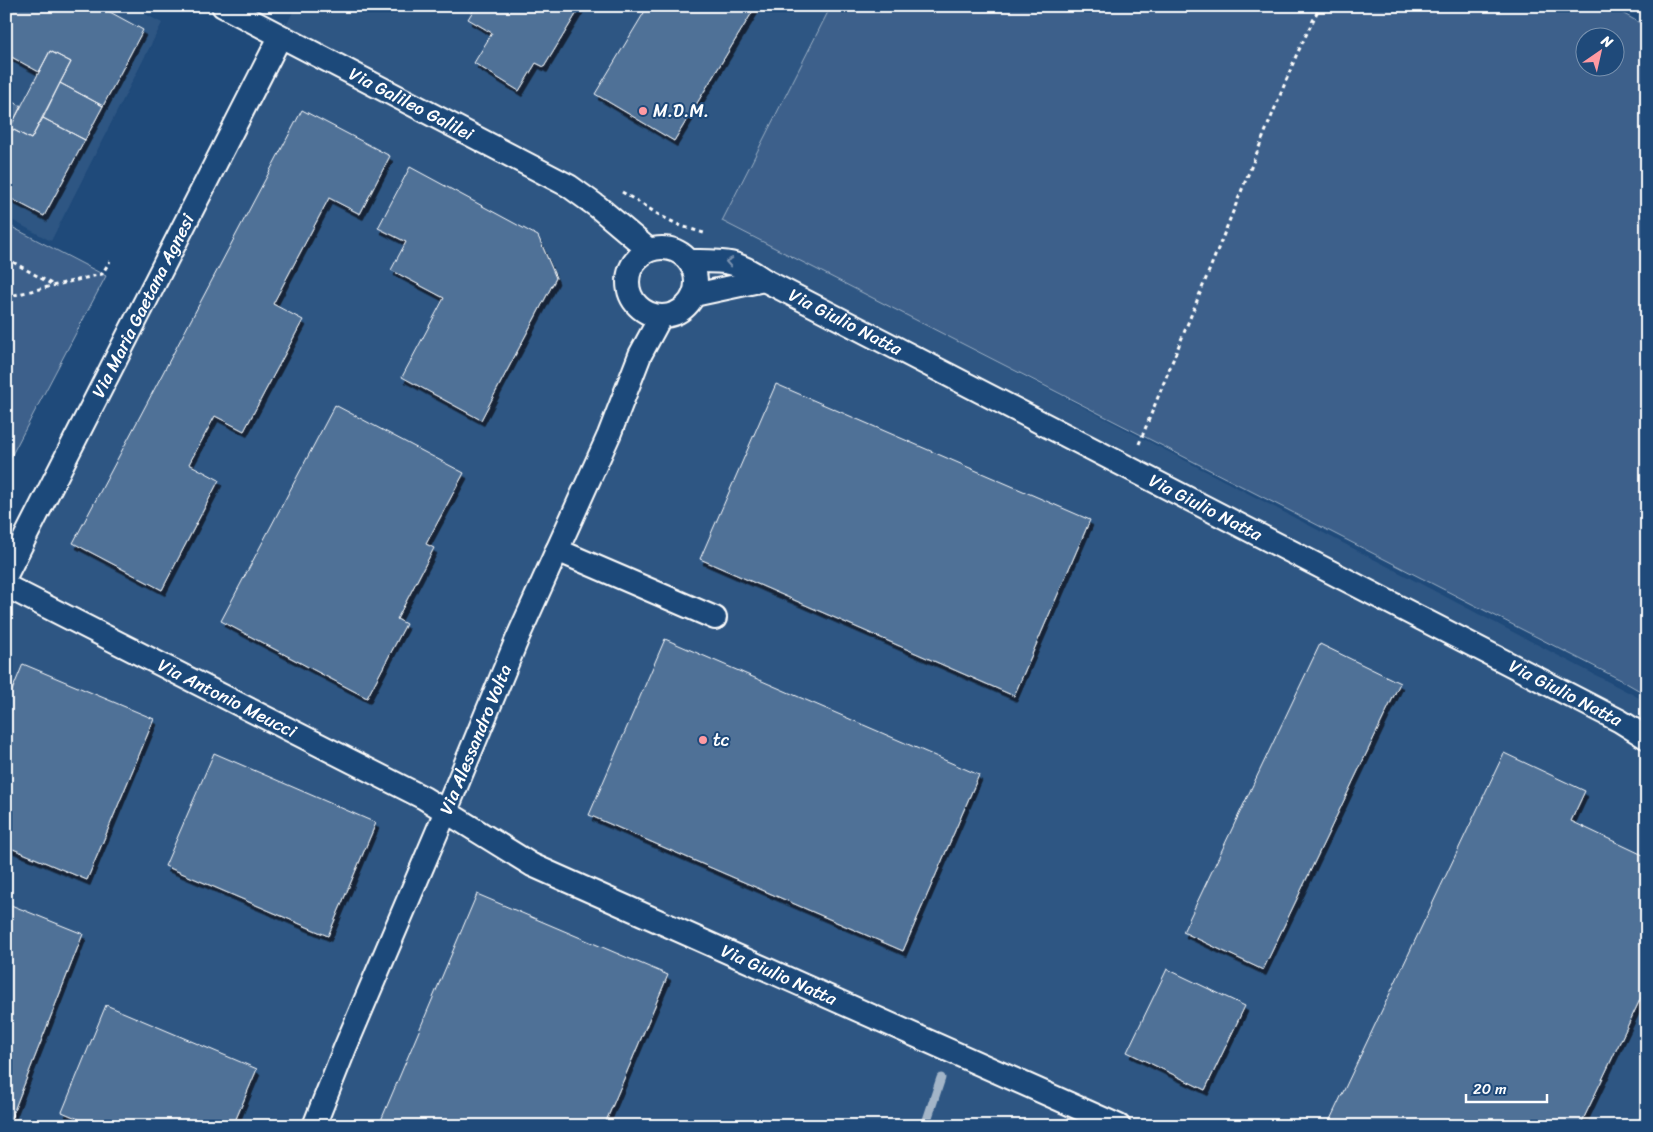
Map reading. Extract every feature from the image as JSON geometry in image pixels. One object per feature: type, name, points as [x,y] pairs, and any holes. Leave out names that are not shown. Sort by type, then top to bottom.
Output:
[{"type":"street","name":"Via Galileo Galilei","points":[[222,6],[568,186],[598,206],[641,256]]},
{"type":"street","name":"Via Maria Gaetana Agnesi","points":[[6,575],[280,37]]},
{"type":"street","points":[[665,248],[673,249],[689,261],[695,271],[696,286],[694,295],[689,303],[676,313],[661,316],[645,312],[634,302],[628,285],[628,274],[641,256],[665,248]]},
{"type":"street","name":"Via Giulio Natta","points":[[689,261],[719,261],[738,264],[764,280],[1611,717],[1647,738]]},
{"type":"street","points":[[694,295],[764,280]]},
{"type":"street","points":[[634,302],[640,355]]},
{"type":"street","points":[[640,355],[661,316]]},
{"type":"street","name":"Via Alessandro Volta","points":[[314,1126],[518,637],[609,435],[640,355]]},
{"type":"street","points":[[557,550],[715,618]]},
{"type":"street","name":"Via Antonio Meucci","points":[[6,586],[424,798],[446,811]]},
{"type":"street","name":"Via Giulio Natta","points":[[446,811],[532,865],[1119,1126]]},
{"type":"path","points":[[1137,450],[1296,56],[1320,6]]},
{"type":"path","points":[[1641,6],[1647,10]]},
{"type":"path","points":[[6,258],[53,285]]},
{"type":"path","points":[[6,297],[102,274],[110,261]]},
{"type":"shaded area","points":[[6,6],[130,6],[162,23],[51,241],[6,217]]},
{"type":"shaded area","points":[[293,6],[831,6],[723,219],[1647,702],[1647,1126],[6,1126],[6,584],[154,284],[295,8]]},
{"type":"shaded area","points":[[831,6],[1610,6],[1647,27],[1647,695],[722,221]]},
{"type":"shaded area","points":[[6,224],[106,276],[6,466]]},
{"type":"building","points":[[6,6],[99,6],[143,30],[103,106],[60,83],[71,62],[50,51],[39,72],[6,54]]},
{"type":"building","points":[[476,6],[581,6],[544,67],[536,63],[519,91],[474,63],[492,33],[468,19]]},
{"type":"building","points":[[648,6],[756,6],[674,141],[595,94]]},
{"type":"building","points":[[50,51],[71,62],[31,139],[10,128]]},
{"type":"building","points":[[60,83],[103,106],[85,140],[43,118]]},
{"type":"building","points":[[6,98],[21,106],[10,128],[31,139],[43,118],[85,140],[44,216],[6,196]]},
{"type":"building","points":[[302,110],[390,156],[360,214],[329,198],[273,304],[303,320],[244,431],[215,416],[189,464],[219,480],[162,590],[73,543]]},
{"type":"building","points":[[410,167],[538,236],[556,278],[481,420],[402,377],[444,298],[391,270],[406,242],[378,228]]},
{"type":"building","points":[[776,384],[1090,520],[1014,696],[700,559]]},
{"type":"building","points":[[335,405],[464,473],[426,544],[434,548],[397,619],[406,624],[367,698],[221,621]]},
{"type":"building","points":[[665,639],[979,775],[903,951],[589,815]]},
{"type":"building","points":[[1320,644],[1400,683],[1263,970],[1183,932]]},
{"type":"building","points":[[23,664],[154,719],[87,880],[6,846],[6,705]]},
{"type":"building","points":[[214,753],[376,823],[328,936],[165,866]]},
{"type":"building","points":[[1504,753],[1585,791],[1571,821],[1647,857],[1647,985],[1580,1126],[1327,1126]]},
{"type":"building","points":[[477,894],[668,975],[604,1126],[379,1125]]},
{"type":"building","points":[[6,903],[83,934],[8,1126],[6,1126]]},
{"type":"building","points":[[1167,969],[1245,1006],[1205,1090],[1127,1052]]},
{"type":"building","points":[[106,1005],[257,1069],[233,1126],[95,1126],[62,1112]]},
{"type":"waterway","points":[[925,1126],[941,1078]]},
{"type":"place","name":"M.D.M.","points":[[643,111]]},
{"type":"place","name":"tc","points":[[703,740]]}]
